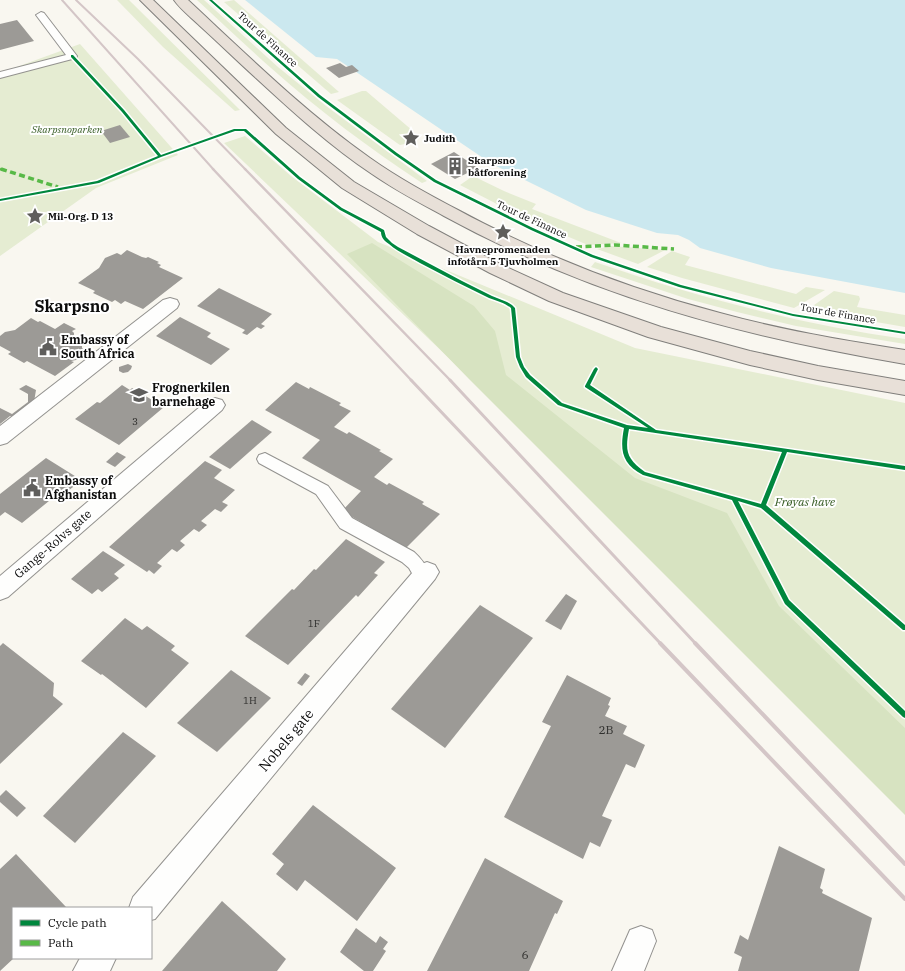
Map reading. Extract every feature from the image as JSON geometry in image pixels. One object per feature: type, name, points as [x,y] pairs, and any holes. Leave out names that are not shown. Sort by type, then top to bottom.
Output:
[{"type":"highway","points":[[146,0],[281,131],[348,185],[423,230],[496,269],[556,297],[655,332],[757,359],[818,373],[905,388]]},
{"type":"highway","points":[[180,0],[314,122],[378,171],[451,214],[520,249],[598,282],[674,307],[759,330],[821,343],[905,357]]},
{"type":"street","points":[[0,438],[170,304]]},
{"type":"street","name":"Gange-Rolvs gate","points":[[0,590],[215,405]]},
{"type":"street","name":"Nobels gate","points":[[145,907],[425,574]]},
{"type":"street","points":[[628,971],[641,941]]},
{"type":"street","points":[[89,971],[100,959]]},
{"type":"lane","points":[[0,75],[72,56],[41,15]]},
{"type":"lane","points":[[264,459],[322,490],[328,496],[339,516],[346,523],[408,557],[425,574]]},
{"type":"green space","points":[[117,0],[129,0],[240,110],[235,111],[163,47]]},
{"type":"green space","points":[[197,0],[204,0],[278,67],[326,106],[427,181],[422,183],[325,114],[271,68]]},
{"type":"green space","points":[[234,0],[339,92],[331,94],[224,2]]},
{"type":"green space","name":"Skarpsnoparken","points":[[80,44],[178,155],[96,188],[0,256],[0,73]]},
{"type":"green space","points":[[366,91],[413,131],[402,137],[409,143],[400,145],[337,100]]},
{"type":"green space","name":"Frøyas have","points":[[245,136],[291,176],[378,242],[635,348],[905,403],[905,742],[613,515],[224,143]]},
{"type":"green space","points":[[473,176],[536,204],[532,209],[621,243],[588,245],[528,220],[460,185]]},
{"type":"green space","points":[[372,243],[474,306],[495,331],[506,375],[635,478],[727,513],[779,606],[905,728],[905,815],[469,379],[347,254]]},
{"type":"green space","points":[[611,246],[665,250],[638,264],[597,249]]},
{"type":"green space","points":[[672,251],[690,257],[685,265],[796,294],[806,287],[825,290],[794,308],[647,267]]},
{"type":"green space","points":[[595,262],[710,298],[826,326],[905,339],[905,344],[796,326],[737,312],[688,299],[591,267]]},
{"type":"green space","points":[[834,291],[859,296],[860,299],[857,307],[905,315],[905,327],[807,310]]},
{"type":"water","points":[[245,0],[905,0],[905,293],[771,268],[700,248],[689,240],[678,235],[657,233],[586,210],[492,164],[337,59],[316,57]]},
{"type":"building","points":[[17,20],[34,41],[0,50],[0,24]]},
{"type":"building","points":[[340,63],[346,67],[352,65],[359,71],[339,78],[326,68]]},
{"type":"building","points":[[120,125],[130,137],[110,143],[101,131]]},
{"type":"building","name":"Skarpsno båtforening","points":[[454,152],[478,168],[455,179],[431,164]]},
{"type":"building","points":[[127,250],[142,257],[148,257],[159,262],[157,263],[161,265],[159,267],[183,278],[143,309],[125,301],[121,304],[115,300],[112,302],[93,293],[95,291],[78,283],[99,268],[105,258],[117,253],[121,255]]},
{"type":"building","points":[[219,288],[272,314],[261,324],[265,326],[261,329],[257,327],[247,335],[242,333],[245,330],[197,306]]},
{"type":"building","points":[[180,317],[211,333],[207,337],[230,349],[211,365],[156,336]]},
{"type":"building","points":[[31,318],[55,329],[64,323],[76,329],[72,331],[74,333],[74,337],[72,340],[82,345],[82,348],[85,350],[82,352],[82,355],[76,360],[71,361],[74,362],[55,376],[27,361],[24,363],[8,354],[11,352],[0,346],[0,336],[5,332],[15,330]]},
{"type":"building","points":[[128,364],[132,366],[128,372],[123,373],[119,371],[119,367]]},
{"type":"building","points":[[296,382],[309,389],[310,387],[341,403],[339,405],[351,411],[334,427],[347,434],[349,432],[381,450],[379,451],[393,459],[374,477],[387,485],[389,483],[424,502],[422,504],[440,514],[406,548],[342,511],[361,491],[302,458],[320,440],[265,410]]},
{"type":"building","points":[[26,385],[36,390],[34,402],[14,418],[10,416],[0,424],[0,408],[12,414],[28,402],[28,394],[19,389]]},
{"type":"building","points":[[122,385],[130,390],[132,388],[164,407],[119,445],[75,419],[97,402],[100,403]]},
{"type":"building","points":[[252,420],[272,432],[230,469],[209,457]]},
{"type":"building","points":[[117,452],[126,457],[115,467],[106,462]]},
{"type":"building","points":[[46,458],[78,478],[74,480],[73,487],[68,491],[60,492],[22,523],[5,512],[0,516],[0,494]]},
{"type":"building","points":[[205,461],[222,470],[214,478],[235,490],[222,502],[228,505],[221,512],[215,509],[201,521],[207,525],[199,532],[194,529],[180,541],[185,545],[177,552],[172,549],[157,563],[162,566],[154,574],[149,570],[147,572],[109,547]]},
{"type":"building","points":[[346,539],[385,562],[374,573],[378,575],[358,597],[356,595],[288,665],[245,636],[292,589],[294,590],[314,569],[316,570]]},
{"type":"building","points":[[103,551],[125,565],[114,574],[119,578],[102,592],[98,589],[92,594],[71,579]]},
{"type":"building","points":[[566,594],[577,601],[561,630],[545,621]]},
{"type":"building","points":[[480,605],[533,638],[445,748],[391,709]]},
{"type":"building","points":[[125,618],[142,630],[147,626],[175,646],[171,650],[189,663],[146,708],[102,674],[101,675],[81,661]]},
{"type":"building","points":[[3,643],[54,683],[53,696],[63,704],[0,764],[0,646]]},
{"type":"building","points":[[231,670],[271,698],[217,752],[177,723]]},
{"type":"building","points":[[305,673],[310,676],[302,686],[297,683]]},
{"type":"building","points":[[567,675],[611,698],[608,705],[610,706],[605,716],[627,726],[623,734],[645,745],[635,768],[626,764],[602,816],[612,820],[600,847],[590,842],[583,859],[504,817],[551,726],[542,722]]},
{"type":"building","points":[[123,732],[156,756],[75,843],[43,816]]},
{"type":"building","points":[[6,790],[26,808],[17,817],[0,802],[0,796]]},
{"type":"building","points":[[313,805],[396,868],[357,921],[305,880],[297,891],[276,874],[284,864],[272,854]]},
{"type":"building","points":[[779,846],[825,869],[820,888],[823,890],[822,893],[872,918],[859,971],[738,971],[742,957],[734,953],[740,935],[748,940]]},
{"type":"building","points":[[16,854],[66,907],[12,907],[13,959],[0,971],[0,869]]},
{"type":"building","points":[[485,858],[563,901],[557,914],[555,913],[529,971],[427,971]]},
{"type":"building","points":[[222,901],[286,959],[277,971],[162,971]]},
{"type":"building","points":[[356,928],[376,943],[380,936],[388,942],[383,949],[386,951],[373,971],[364,971],[340,952]]},
{"type":"railway","points":[[62,0],[214,170]]},
{"type":"railway","points":[[76,0],[138,59],[246,170]]},
{"type":"railway","points":[[213,169],[412,381]]},
{"type":"railway","points":[[245,169],[451,381]]},
{"type":"railway","points":[[411,380],[661,644]]},
{"type":"railway","points":[[450,380],[696,644]]},
{"type":"railway","points":[[660,643],[905,899]]},
{"type":"railway","points":[[695,643],[905,864]]},
{"type":"marked path","points":[[0,169],[58,187]]},
{"type":"marked path","points":[[576,247],[615,245],[674,249]]},
{"type":"cycle path","name":"Tour de Finance","points":[[210,0],[319,96],[396,154],[435,181],[532,229],[592,256],[680,286],[793,315],[905,333]]},
{"type":"cycle path","points":[[72,56],[123,111],[160,156]]},
{"type":"cycle path","points":[[0,200],[98,182],[160,156],[235,130],[245,130],[299,178],[341,209],[383,231],[384,237],[393,246],[450,277],[491,297],[506,302],[511,306],[513,308],[518,357],[522,367],[528,376],[560,404],[627,427],[905,468]]},
{"type":"cycle path","points":[[596,369],[587,386],[654,430]]},
{"type":"cycle path","points":[[627,427],[624,442],[625,453],[627,458],[636,468],[643,473],[763,506],[905,628]]},
{"type":"cycle path","points":[[763,506],[785,450]]},
{"type":"cycle path","points":[[734,498],[787,602],[905,715]]},
{"type":"place","name":"Judith","points":[[411,138]]},
{"type":"place","name":"Skarpsno båtforening","points":[[455,166]]},
{"type":"place","name":"Mil-Org. D 13","points":[[35,216]]},
{"type":"place","name":"Havnepromenaden infotårn 5 Tjuvholmen","points":[[503,232]]},
{"type":"place","name":"Embassy of South Africa","points":[[48,347]]},
{"type":"place","name":"Frognerkilen barnehage","points":[[139,395]]},
{"type":"place","name":"Embassy of Afghanistan","points":[[32,488]]},
{"type":"district","name":"Skarpsno","points":[[72,306]]}]
